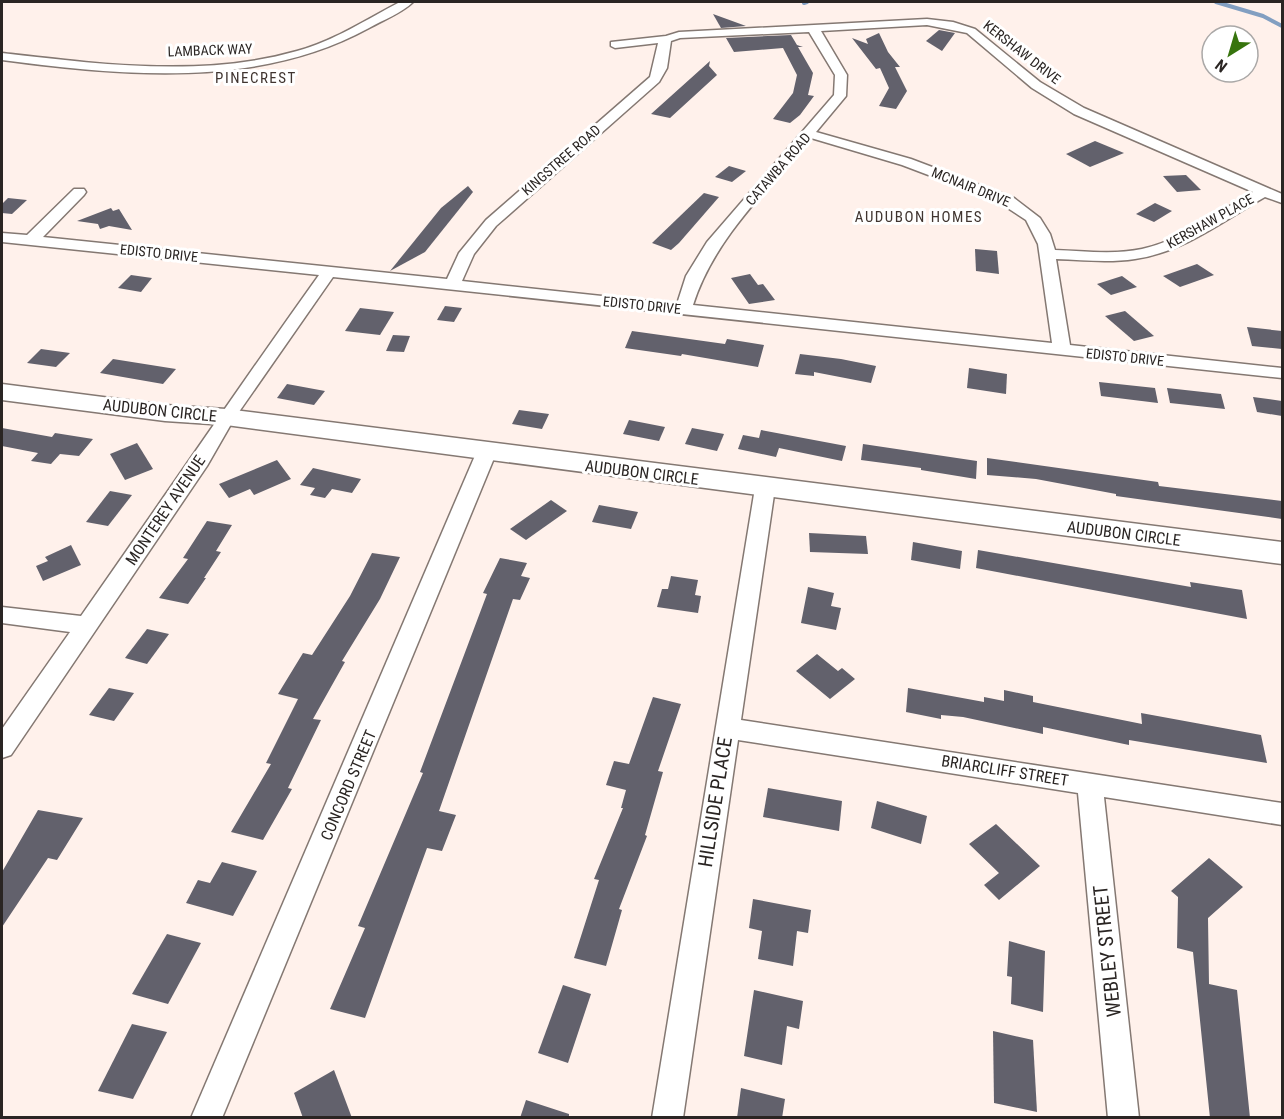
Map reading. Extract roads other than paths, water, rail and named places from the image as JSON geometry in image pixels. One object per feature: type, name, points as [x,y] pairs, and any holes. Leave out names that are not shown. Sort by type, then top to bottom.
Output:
[{"type":"street","name":"LAMBACK WAY","points":[[2,57],[42,62],[159,67],[253,64],[315,49],[407,2]]},
{"type":"street","name":"KERSHAW DRIVE","points":[[615,44],[667,39],[679,35],[927,22],[961,27],[988,44],[1036,85],[1063,103],[1096,120],[1282,198]]},
{"type":"street","name":"CATAWBA ROAD","points":[[683,310],[694,276],[712,245],[837,103],[843,82],[838,69],[813,28]]},
{"type":"street","name":"KINGSTREE ROAD","points":[[452,285],[468,253],[490,223],[655,79],[662,68],[662,46],[667,39]]},
{"type":"street","name":"MCNAIR DRIVE","points":[[809,134],[905,161],[1006,200],[1022,210],[1043,232],[1062,350]]},
{"type":"street","name":"KERSHAW PLACE","points":[[1048,254],[1111,257],[1157,249],[1178,241],[1263,190]]},
{"type":"street","points":[[31,240],[79,192]]},
{"type":"street","name":"EDISTO DRIVE","points":[[2,237],[1282,373]]},
{"type":"street","name":"MONTEREY AVENUE","points":[[2,748],[200,461],[226,417],[329,272]]},
{"type":"street","name":"AUDUBON CIRCLE","points":[[2,392],[165,413],[226,417],[1282,553]]},
{"type":"street","name":"CONCORD STREET","points":[[206,1118],[488,451]]},
{"type":"street","name":"HILLSIDE PLACE","points":[[666,1118],[765,488]]},
{"type":"street","points":[[2,615],[87,625]]},
{"type":"street","name":"BRIARCLIFF STREET","points":[[726,728],[1282,814]]},
{"type":"street","name":"WEBLEY STREET","points":[[1090,784],[1124,1118]]},
{"type":"waterway","points":[[1216,2],[1263,16],[1282,26]]},
{"type":"district","name":"PINECREST","points":[[256,78]]},
{"type":"district","name":"AUDUBON HOMES","points":[[919,217]]}]
